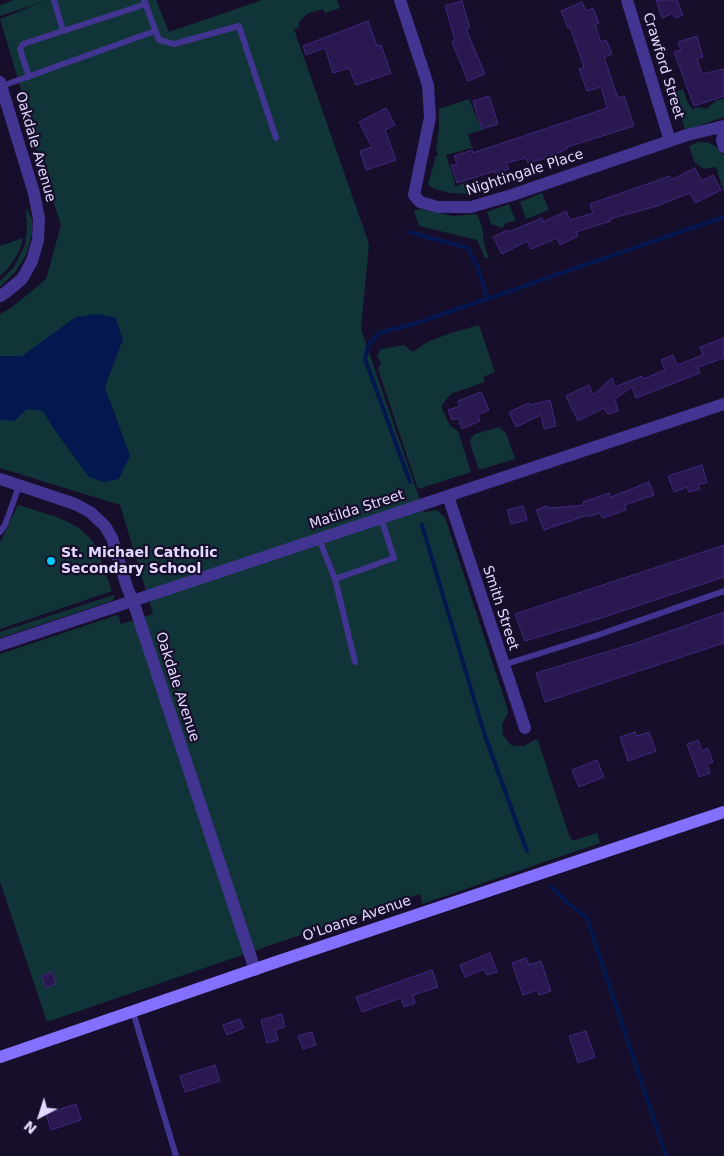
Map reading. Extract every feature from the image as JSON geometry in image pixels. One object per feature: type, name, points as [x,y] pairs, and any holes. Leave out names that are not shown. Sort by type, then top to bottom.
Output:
[{"type":"main road","name":"O'Loane Avenue","points":[[0,1057],[724,812]]},
{"type":"street","name":"Nightingale Place","points":[[400,0],[428,85],[430,117],[414,195],[420,202],[438,207],[471,207],[512,195],[670,141],[724,127]]},
{"type":"street","name":"Crawford Street","points":[[627,0],[670,141]]},
{"type":"street","name":"Oakdale Avenue","points":[[0,296],[22,279],[32,261],[38,240],[39,219],[34,193],[1,84]]},
{"type":"street","points":[[724,127],[722,140],[724,146]]},
{"type":"street","name":"Matilda Street","points":[[0,645],[724,404]]},
{"type":"street","name":"Oakdale Avenue","points":[[0,480],[75,504],[90,512],[105,526],[112,538],[255,970]]},
{"type":"street","name":"Smith Street","points":[[448,496],[525,728]]},
{"type":"lane","points":[[54,0],[63,31]]},
{"type":"lane","points":[[29,77],[20,49],[23,44],[145,2],[160,40],[174,44],[239,26],[276,138]]},
{"type":"lane","points":[[1,84],[29,77],[155,31]]},
{"type":"lane","points":[[0,532],[5,525],[18,486]]},
{"type":"lane","points":[[335,579],[394,558],[381,518]]},
{"type":"lane","points":[[319,539],[335,579],[354,662]]},
{"type":"lane","points":[[503,665],[595,636],[724,591]]},
{"type":"lane","points":[[133,1012],[176,1156]]},
{"type":"green space","points":[[14,0],[156,0],[169,32],[262,0],[337,0],[340,8],[325,13],[323,9],[307,14],[299,22],[299,27],[294,29],[369,244],[361,329],[424,512],[437,510],[445,517],[507,707],[508,713],[502,724],[503,735],[511,745],[516,746],[525,746],[535,739],[538,741],[572,840],[597,833],[600,843],[422,904],[420,894],[47,1022],[0,882],[0,654],[114,616],[118,615],[121,624],[153,614],[120,505],[0,468],[0,314],[11,308],[46,279],[61,225],[19,98],[23,96],[0,19],[43,2],[0,16],[0,5]]},
{"type":"green space","points":[[683,89],[692,109],[700,107],[706,109],[717,100],[724,99],[724,117],[685,129],[673,93]]},
{"type":"green space","points":[[469,99],[482,130],[468,134],[472,148],[446,155],[455,183],[454,186],[465,182],[471,194],[450,193],[432,188],[428,184],[436,156],[438,156],[436,152],[439,109]]},
{"type":"green space","points":[[699,142],[715,146],[724,156],[724,193],[716,167],[704,169],[695,163],[689,146]]},
{"type":"green space","points":[[542,193],[549,210],[526,219],[520,202]]},
{"type":"green space","points":[[509,204],[516,221],[506,223],[502,228],[491,224],[487,212]]},
{"type":"green space","points":[[26,208],[32,219],[32,234],[26,255],[16,271],[0,287],[0,281],[14,267],[25,245],[27,230]]},
{"type":"green space","points":[[420,209],[453,216],[477,214],[482,226],[484,244],[489,258],[485,258],[477,240],[419,226],[414,211]]},
{"type":"green space","points":[[23,238],[19,252],[7,270],[0,276],[0,246]]},
{"type":"green space","points":[[479,325],[495,372],[483,377],[485,382],[451,394],[441,406],[450,426],[458,431],[471,472],[418,489],[378,369],[381,363],[377,355],[381,349],[404,345],[413,352],[427,342]]},
{"type":"green space","points":[[499,427],[506,433],[515,459],[479,470],[470,441],[475,434]]},
{"type":"green space","name":"St. Michael Catholic Secondary School","points":[[18,505],[57,517],[78,527],[90,538],[97,548],[112,591],[0,629],[0,543]]},
{"type":"green space","points":[[114,595],[111,601],[0,638],[0,632]]},
{"type":"shaded area","points":[[97,314],[115,317],[123,339],[105,387],[130,456],[119,479],[104,482],[89,477],[43,411],[27,409],[14,421],[0,420],[0,356],[22,356],[76,317]]},
{"type":"building","points":[[656,0],[677,0],[683,15],[675,18],[673,13],[662,18]]},
{"type":"building","points":[[462,1],[470,28],[466,29],[485,74],[468,81],[452,42],[455,40],[445,6]]},
{"type":"building","points":[[582,2],[586,11],[593,8],[599,23],[595,25],[601,42],[606,40],[612,54],[604,57],[618,98],[624,96],[634,126],[567,147],[567,149],[543,159],[528,163],[526,158],[506,163],[509,169],[496,174],[495,171],[457,183],[451,165],[457,164],[454,156],[472,150],[473,153],[607,108],[601,87],[587,91],[579,69],[584,67],[570,27],[568,28],[561,11]]},
{"type":"building","points":[[368,21],[377,46],[381,45],[391,73],[356,85],[349,68],[333,73],[325,48],[306,55],[303,46]]},
{"type":"building","points":[[697,36],[703,57],[697,59],[702,74],[724,69],[724,96],[694,106],[674,52],[681,50],[678,42]]},
{"type":"building","points":[[489,96],[498,124],[482,129],[473,101]]},
{"type":"building","points":[[386,108],[395,125],[385,130],[396,160],[366,170],[360,151],[372,147],[359,122]]},
{"type":"building","points":[[695,168],[702,181],[713,175],[721,190],[695,203],[690,193],[657,206],[610,219],[611,221],[576,232],[578,236],[560,245],[557,238],[531,249],[527,241],[502,254],[493,237],[542,218],[543,222],[566,211],[570,220],[593,213],[590,204],[670,176],[671,180]]},
{"type":"building","points":[[724,338],[724,358],[698,367],[700,373],[636,398],[632,387],[615,399],[618,411],[608,414],[604,408],[578,421],[566,396],[589,385],[593,395],[612,378],[615,387],[642,376],[643,379],[665,370],[661,360],[673,355],[677,365],[703,355],[700,347]]},
{"type":"building","points":[[481,392],[489,410],[478,415],[480,421],[462,429],[458,418],[452,420],[448,410],[460,406],[458,401]]},
{"type":"building","points":[[550,400],[556,426],[544,429],[541,415],[516,427],[509,412],[529,403],[530,405]]},
{"type":"building","points":[[702,465],[707,482],[698,485],[700,489],[689,492],[687,487],[674,492],[668,476]]},
{"type":"building","points":[[649,482],[654,495],[625,505],[626,510],[603,518],[599,513],[589,517],[588,515],[544,530],[536,510],[546,506],[552,508],[584,505],[583,502],[609,493],[611,497]]},
{"type":"building","points":[[523,506],[527,520],[511,524],[507,510]]},
{"type":"building","points":[[724,545],[724,577],[525,641],[515,614]]},
{"type":"building","points":[[724,612],[724,643],[545,702],[536,673],[636,643]]},
{"type":"building","points":[[635,732],[637,736],[649,732],[656,751],[628,761],[620,737]]},
{"type":"building","points":[[698,740],[702,751],[708,748],[713,762],[707,765],[710,773],[699,777],[687,744]]},
{"type":"building","points":[[597,760],[604,777],[579,787],[572,770]]},
{"type":"building","points":[[490,953],[497,972],[487,975],[484,969],[465,977],[460,965]]},
{"type":"building","points":[[526,958],[529,965],[541,961],[551,991],[539,995],[537,990],[523,995],[512,963]]},
{"type":"building","points":[[432,970],[438,987],[413,995],[415,1003],[404,1007],[401,998],[362,1012],[356,997]]},
{"type":"building","points":[[52,972],[56,984],[46,988],[42,976]]},
{"type":"building","points":[[282,1014],[285,1027],[275,1030],[278,1040],[267,1043],[261,1020]]},
{"type":"building","points":[[240,1019],[244,1028],[227,1035],[223,1025]]},
{"type":"building","points":[[586,1031],[595,1057],[578,1063],[569,1036]]},
{"type":"building","points":[[312,1032],[316,1045],[303,1049],[298,1036]]},
{"type":"building","points":[[215,1065],[220,1081],[185,1092],[180,1076]]},
{"type":"building","points":[[76,1104],[81,1120],[51,1130],[46,1114]]},
{"type":"waterway","points":[[410,482],[365,359],[368,346],[379,333],[417,323],[724,217]]},
{"type":"waterway","points":[[409,232],[468,248],[478,268],[487,298]]},
{"type":"waterway","points":[[422,525],[485,736],[527,851]]},
{"type":"waterway","points":[[552,887],[587,918],[666,1156]]},
{"type":"place","name":"St. Michael Catholic Secondary School","points":[[51,561]]}]
